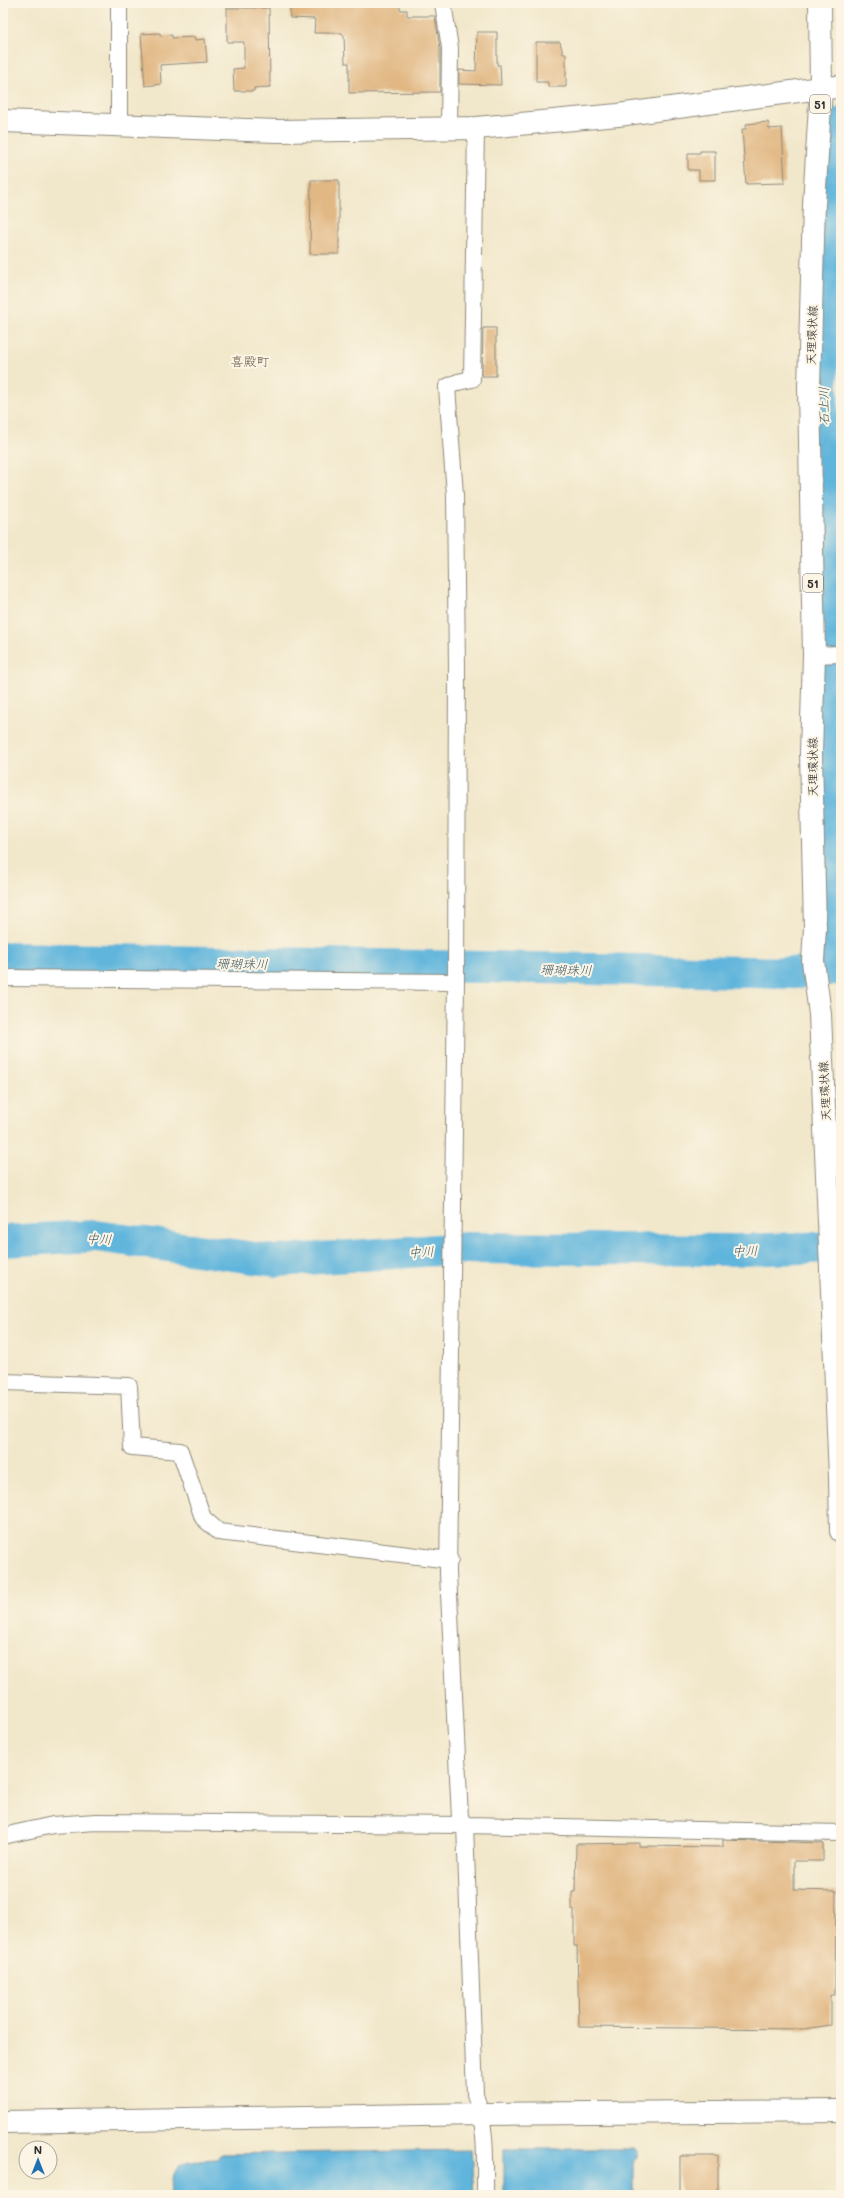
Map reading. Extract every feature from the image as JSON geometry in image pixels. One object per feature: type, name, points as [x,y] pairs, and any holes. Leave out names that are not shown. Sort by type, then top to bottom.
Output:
[{"type":"street","points":[[119,3],[119,124]]},
{"type":"street","points":[[443,3],[450,48],[449,129]]},
{"type":"street","name":"天理環状線","points":[[820,3],[831,87],[814,204],[809,388],[814,655],[811,753],[815,928],[812,961],[820,1014],[834,1250],[841,1531]]},
{"type":"street","points":[[3,121],[277,130],[476,128],[618,115],[831,87]]},
{"type":"street","points":[[476,128],[472,379],[458,382],[447,387],[455,495],[456,952],[450,1560],[448,1573],[460,1818],[465,1825],[475,2094],[482,2114],[485,2129],[485,2195]]},
{"type":"street","points":[[814,655],[841,654]]},
{"type":"street","points":[[3,978],[456,979]]},
{"type":"street","points":[[3,1382],[129,1386],[132,1447],[180,1451],[204,1518],[218,1532],[450,1560]]},
{"type":"street","points":[[3,1836],[53,1825],[96,1822],[465,1825],[841,1833]]},
{"type":"street","points":[[3,2122],[482,2114],[841,2111]]},
{"type":"water","points":[[504,2149],[633,2149],[637,2151],[637,2157],[633,2160],[633,2195],[504,2195]]},
{"type":"water","points":[[471,2150],[474,2195],[170,2195],[174,2174],[178,2168],[183,2164],[197,2160],[217,2159],[221,2154]]},
{"type":"building","points":[[290,3],[400,3],[400,10],[407,10],[407,16],[435,16],[440,49],[440,92],[349,93],[349,63],[345,63],[344,35],[342,35],[342,33],[314,33],[315,19],[290,18]]},
{"type":"building","points":[[227,8],[269,8],[270,87],[254,88],[254,91],[234,91],[233,69],[244,68],[244,42],[227,42]]},
{"type":"building","points":[[477,32],[497,32],[497,65],[500,65],[501,85],[459,84],[459,70],[476,71]]},
{"type":"building","points":[[160,33],[160,36],[172,35],[172,38],[195,37],[195,40],[205,39],[207,62],[160,65],[161,84],[145,86],[141,34]]},
{"type":"building","points":[[536,42],[560,42],[563,54],[566,54],[566,87],[548,87],[548,82],[536,82]]},
{"type":"building","points":[[768,122],[769,129],[782,128],[785,183],[746,184],[742,129],[746,129],[746,124]]},
{"type":"building","points":[[700,151],[715,151],[715,180],[699,180],[699,170],[688,170],[688,153],[700,153]]},
{"type":"building","points":[[311,180],[339,180],[339,254],[310,254]]},
{"type":"building","points":[[483,328],[496,328],[496,376],[482,376]]},
{"type":"building","points":[[723,1840],[823,1843],[823,1861],[794,1861],[794,1890],[836,1891],[835,1995],[831,1995],[831,2025],[804,2029],[579,2027],[577,1946],[574,1946],[574,1910],[572,1910],[572,1892],[575,1892],[576,1844],[639,1843],[639,1846],[723,1847]]},
{"type":"building","points":[[680,2156],[718,2156],[718,2195],[680,2195]]},
{"type":"waterway","name":"珊瑚珠川","points":[[3,958],[795,973],[837,969],[827,693],[824,673],[827,607],[822,380],[825,258],[830,214],[833,133],[841,123]]},
{"type":"waterway","name":"中川","points":[[3,1241],[96,1236],[276,1261],[468,1248],[736,1250],[841,1247]]},
{"type":"district","name":"喜殿町","points":[[250,360]]},
{"type":"water label","name":"石上川","points":[[823,406]]}]
